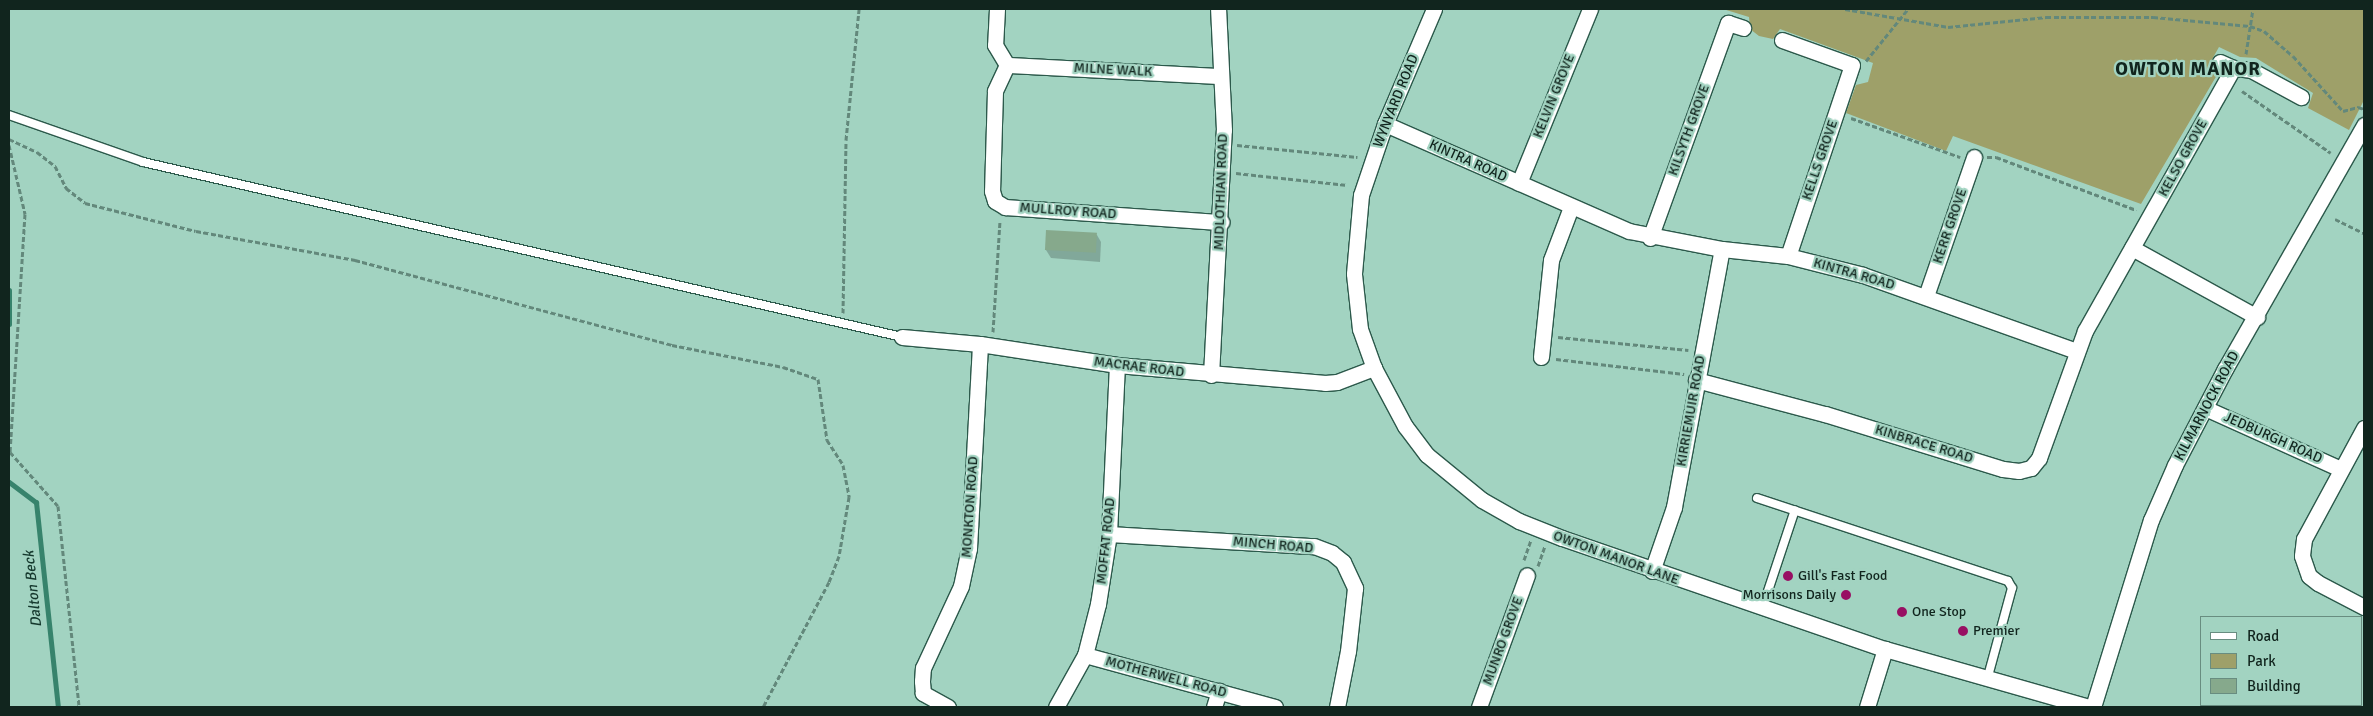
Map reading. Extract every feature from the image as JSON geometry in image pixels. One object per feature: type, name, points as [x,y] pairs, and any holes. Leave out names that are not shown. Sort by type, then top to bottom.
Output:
[{"type":"street","points":[[997,9],[995,45],[1007,64]]},
{"type":"street","name":"MIDLOTHIAN ROAD","points":[[1211,375],[1224,143],[1218,9]]},
{"type":"street","name":"WYNYARD ROAD","points":[[1361,195],[1385,124],[1434,9]]},
{"type":"street","name":"KELVIN GROVE","points":[[1519,183],[1590,9]]},
{"type":"street","name":"KILSYTH GROVE","points":[[1650,238],[1721,20],[1743,28]]},
{"type":"street","points":[[1782,40],[1856,67]]},
{"type":"street","name":"MILNE WALK","points":[[1007,64],[1220,76]]},
{"type":"street","name":"MULLROY ROAD","points":[[1007,64],[995,91],[992,191],[995,200],[1005,207],[1221,222]]},
{"type":"street","points":[[2232,66],[2251,70],[2301,97]]},
{"type":"street","name":"KELSO GROVE","points":[[2132,248],[2232,66]]},
{"type":"street","name":"KELLS GROVE","points":[[1788,256],[1836,112],[1856,67]]},
{"type":"street","name":"KINTRA ROAD","points":[[1385,124],[1571,207],[1650,238],[1722,249],[1788,256],[1926,296],[2076,351]]},
{"type":"street","name":"KILMARNOCK ROAD","points":[[2094,707],[2151,520],[2205,408],[2364,125]]},
{"type":"street","name":"KERR GROVE","points":[[1926,296],[1973,159]]},
{"type":"street","name":"OWTON MANOR LANE","points":[[1361,195],[1354,274],[1360,329],[1374,368],[1405,426],[1427,455],[1482,500],[1549,533],[1762,609],[1987,680],[2088,707]]},
{"type":"street","points":[[1540,357],[1551,260],[1571,207]]},
{"type":"street","points":[[2076,351],[2132,248],[2257,317]]},
{"type":"street","name":"KIRRIEMUIR ROAD","points":[[1652,571],[1674,507],[1722,249]]},
{"type":"street","name":"MACRAE ROAD","points":[[902,338],[985,344],[1117,365],[1211,375],[1326,383],[1337,382],[1374,368]]},
{"type":"street","name":"MONKTON ROAD","points":[[948,707],[923,693],[922,681],[924,668],[961,586],[969,548],[985,344]]},
{"type":"street","name":"KINBRACE ROAD","points":[[1697,378],[2019,471],[2031,468],[2039,458],[2076,351]]},
{"type":"street","name":"MOFFAT ROAD","points":[[1056,707],[1085,655],[1098,604],[1109,534],[1117,365]]},
{"type":"street","name":"JEDBURGH ROAD","points":[[2205,408],[2341,469]]},
{"type":"street","points":[[2364,428],[2304,539],[2302,556],[2308,576],[2364,608]]},
{"type":"street","name":"MINCH ROAD","points":[[1109,534],[1314,546],[1332,553],[1343,562],[1355,588],[1348,651],[1336,707]]},
{"type":"street","name":"MUNRO GROVE","points":[[1479,707],[1527,575]]},
{"type":"street","points":[[1867,707],[1885,649]]},
{"type":"street","name":"MOTHERWELL ROAD","points":[[1085,655],[1275,707]]},
{"type":"street","points":[[1214,707],[1219,691]]},
{"type":"lane","points":[[9,115],[144,162],[902,338]]},
{"type":"lane","points":[[1758,498],[2008,581],[2012,588],[1987,680]]},
{"type":"lane","points":[[1762,609],[1795,510]]},
{"type":"path","points":[[843,324],[846,140],[859,9]]},
{"type":"path","points":[[1845,9],[1899,20],[1948,27],[2046,18],[2153,18],[2250,26],[2264,31],[2294,56],[2343,111],[2358,107],[2364,109]]},
{"type":"path","points":[[1856,67],[1908,9]]},
{"type":"path","points":[[2232,66],[2250,26],[2253,9]]},
{"type":"path","points":[[2242,91],[2336,156]]},
{"type":"path","points":[[1836,112],[1973,159],[1996,157],[2151,215]]},
{"type":"path","points":[[9,139],[37,152],[55,166],[66,188],[85,203],[196,231],[355,260],[672,344],[783,367],[818,379],[827,440],[848,479],[849,497],[844,527],[839,556],[829,582],[763,707]]},
{"type":"path","points":[[1224,143],[1357,157]]},
{"type":"path","points":[[9,145],[25,214],[10,452],[58,506],[66,612],[79,707]]},
{"type":"path","points":[[1223,171],[1347,185]]},
{"type":"path","points":[[985,344],[999,224],[1005,207]]},
{"type":"path","points":[[2334,219],[2364,233]]},
{"type":"path","points":[[1542,336],[1702,351]]},
{"type":"path","points":[[1540,357],[1697,378]]},
{"type":"path","points":[[1535,527],[1520,572],[1534,577],[1549,533]]},
{"type":"green space","points":[[1723,9],[2364,9],[2364,100],[2349,130],[2308,108],[2313,93],[2256,58],[2240,57],[2219,47],[2210,63],[2217,75],[2141,204],[1953,136],[1946,151],[1846,113],[1856,85],[1868,82],[1873,63],[1780,29],[1773,39],[1759,36],[1750,29],[1749,17]]},
{"type":"building","points":[[1046,230],[1097,233],[1096,253],[1045,250]]},
{"type":"waterway","name":"Dalton Beck","points":[[9,290],[9,324]]},
{"type":"waterway","name":"Dalton Beck","points":[[9,482],[36,502],[58,707]]},
{"type":"place","name":"Gill's Fast Food","points":[[1788,576]]},
{"type":"place","name":"Morrisons Daily","points":[[1846,595]]},
{"type":"place","name":"One Stop","points":[[1902,612]]},
{"type":"place","name":"Premier","points":[[1963,631]]},
{"type":"district","name":"OWTON MANOR","points":[[2188,70]]}]
